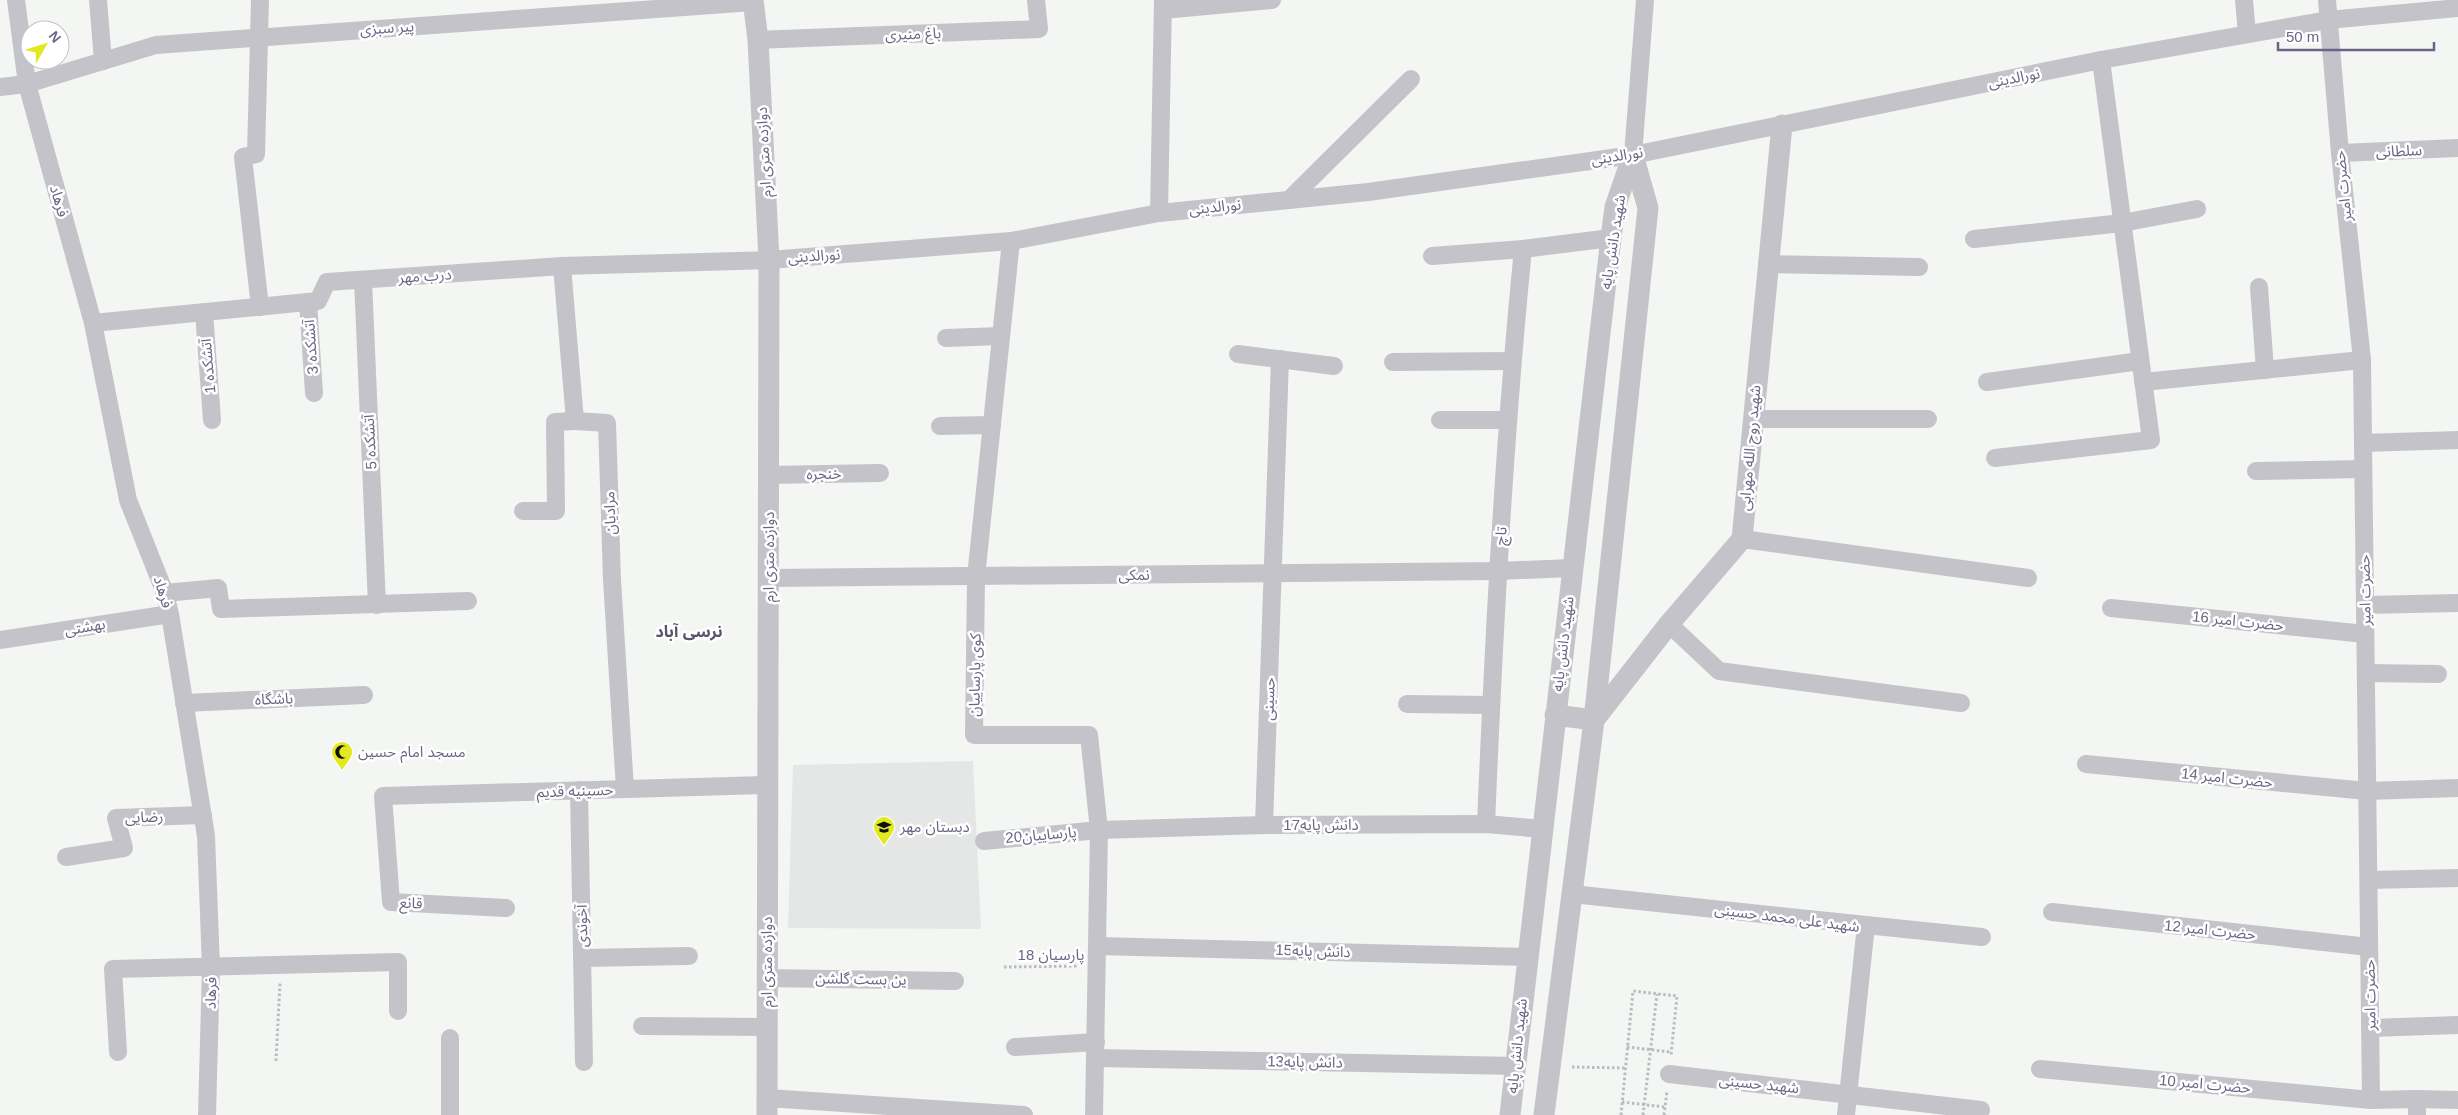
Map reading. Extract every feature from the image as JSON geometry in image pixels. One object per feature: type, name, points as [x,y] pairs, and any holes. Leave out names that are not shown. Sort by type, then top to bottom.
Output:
[{"type":"street","name":"فرهاد","points":[[16,0],[27,84],[93,323],[128,500],[165,593],[170,614],[206,836],[211,967],[207,1115]]},
{"type":"street","points":[[98,0],[103,61]]},
{"type":"street","points":[[260,0],[256,154],[243,157],[260,306]]},
{"type":"street","name":"باغ منیری","points":[[758,40],[1039,29],[1036,0]]},
{"type":"street","points":[[1159,213],[1163,5],[1272,0]]},
{"type":"street","points":[[1633,155],[1645,0]]},
{"type":"street","points":[[2244,0],[2247,34]]},
{"type":"street","name":"حضرت امیر","points":[[2327,0],[2340,153],[2362,360],[2371,1100]]},
{"type":"street","name":"پیر سبزی","points":[[0,87],[27,84],[156,45],[753,1]]},
{"type":"street","name":"دوازده متری ارم","points":[[753,1],[758,40],[769,260],[767,1107]]},
{"type":"street","name":"نورالدینی","points":[[769,260],[1011,241],[1159,213],[1368,192],[1633,155],[2101,60],[2328,20],[2458,8]]},
{"type":"street","points":[[1995,458],[2151,440],[2101,60]]},
{"type":"street","points":[[1289,200],[1411,79]]},
{"type":"street","name":"شهید روح الله مهرابی","points":[[1742,539],[1767,264],[1782,125]]},
{"type":"street","name":"سلطانی","points":[[2340,153],[2458,148]]},
{"type":"street","name":"شهید دانش پایه","points":[[1510,1115],[1611,238],[1615,207],[1633,155]]},
{"type":"street","name":"شهید دانش پایه","points":[[1544,1115],[1594,720],[1648,208],[1633,155]]},
{"type":"street","points":[[1974,239],[2122,223],[2197,208]]},
{"type":"street","points":[[1432,256],[1524,249],[1611,238]]},
{"type":"street","name":"کوی پارساییان","points":[[1011,241],[976,576],[974,735],[1089,735],[1099,830],[1094,1115]]},
{"type":"street","name":"تاچ","points":[[1486,824],[1498,571],[1512,361],[1524,249]]},
{"type":"street","name":"درب مهر","points":[[308,302],[318,301],[327,282],[562,266],[769,260]]},
{"type":"street","points":[[1767,264],[1919,267]]},
{"type":"street","points":[[523,511],[556,511],[555,422],[575,421],[562,266]]},
{"type":"street","name":"آتشکده 5","points":[[363,280],[377,605]]},
{"type":"street","points":[[2259,287],[2265,370]]},
{"type":"street","points":[[93,323],[308,302]]},
{"type":"street","name":"آتشکده 3","points":[[308,302],[314,393]]},
{"type":"street","name":"آتشکده 1","points":[[204,312],[212,420]]},
{"type":"street","points":[[946,338],[1001,336]]},
{"type":"street","points":[[1238,354],[1334,366]]},
{"type":"street","name":"حسینی","points":[[1264,825],[1280,359]]},
{"type":"street","points":[[2143,382],[2362,360]]},
{"type":"street","points":[[1393,362],[1512,361]]},
{"type":"street","points":[[1987,382],[2140,361]]},
{"type":"street","points":[[1753,419],[1928,419]]},
{"type":"street","points":[[1440,420],[1508,420]]},
{"type":"street","name":"مرادیان","points":[[575,421],[607,423],[612,580],[625,789]]},
{"type":"street","points":[[940,426],[992,425]]},
{"type":"street","points":[[2363,443],[2458,440]]},
{"type":"street","points":[[2256,471],[2363,470]]},
{"type":"street","name":"خنجره","points":[[769,475],[880,473]]},
{"type":"street","points":[[1555,715],[1594,720],[1669,624],[1742,539],[2028,578]]},
{"type":"street","name":"نمکی","points":[[769,578],[1498,571],[1572,568]]},
{"type":"street","points":[[165,593],[218,588],[220,609],[468,601]]},
{"type":"street","points":[[2365,605],[2458,603]]},
{"type":"street","name":"حضرت امیر 16","points":[[2111,608],[2365,634]]},
{"type":"street","name":"بهشتی","points":[[0,640],[170,614]]},
{"type":"street","points":[[1669,624],[1719,671],[1961,703]]},
{"type":"street","points":[[2366,672],[2438,674]]},
{"type":"street","name":"باشگاه","points":[[184,703],[364,695]]},
{"type":"street","points":[[1407,704],[1491,705]]},
{"type":"street","name":"حضرت امیر 14","points":[[2086,764],[2367,791],[2458,788]]},
{"type":"street","name":"حسینیه قدیم","points":[[383,796],[768,785]]},
{"type":"street","name":"آخوندی","points":[[579,790],[584,1062]]},
{"type":"street","name":"قانع","points":[[383,796],[391,902],[506,908]]},
{"type":"street","name":"رضایی","points":[[66,857],[124,848],[116,818],[203,815]]},
{"type":"street","name":"دانش پایه17","points":[[1099,830],[1264,825],[1486,824],[1542,828]]},
{"type":"street","name":"پارساییان20","points":[[984,841],[1099,830]]},
{"type":"street","points":[[2368,880],[2458,878]]},
{"type":"street","name":"شهید علی محمد حسینی","points":[[1572,894],[1866,925],[1846,1115]]},
{"type":"street","name":"حضرت امیر 12","points":[[2052,912],[2369,947]]},
{"type":"street","points":[[1866,925],[1982,938]]},
{"type":"street","name":"دانش پایه15","points":[[1098,946],[1527,957]]},
{"type":"street","points":[[583,958],[689,956]]},
{"type":"street","points":[[118,1052],[114,969],[398,962],[398,1011]]},
{"type":"street","name":"ین بست گلشن","points":[[767,978],[955,981]]},
{"type":"street","points":[[2370,1028],[2458,1025]]},
{"type":"street","points":[[642,1026],[767,1027]]},
{"type":"street","points":[[450,1038],[450,1115]]},
{"type":"street","name":"دانش پایه13","points":[[1015,1046],[1516,1066]]},
{"type":"street","name":"حضرت امیر 10","points":[[2040,1069],[2371,1100]]},
{"type":"street","name":"شهید حسینی","points":[[1669,1074],[1981,1110]]},
{"type":"street","points":[[2371,1100],[2417,1107],[2458,1100]]},
{"type":"street","points":[[767,1107],[1024,1115]]},
{"type":"path","points":[[276,1061],[281,965]]},
{"type":"path","name":"پارسیان 18","points":[[1004,967],[1097,966]]},
{"type":"path","points":[[1621,1115],[1633,991],[1677,996]]},
{"type":"path","points":[[1644,1115],[1656,994]]},
{"type":"path","points":[[1627,1047],[1671,1052]]},
{"type":"path","points":[[1622,1102],[1665,1107]]},
{"type":"shaded area","name":"دبستان مهر","points":[[973,761],[981,929],[788,928],[793,765]]},
{"type":"place","name":"مسجد امام حسین","points":[[342,771]]},
{"type":"place","name":"دبستان مهر","points":[[884,846]]},
{"type":"district","name":"نرسی آباد","points":[[689,631]]}]
